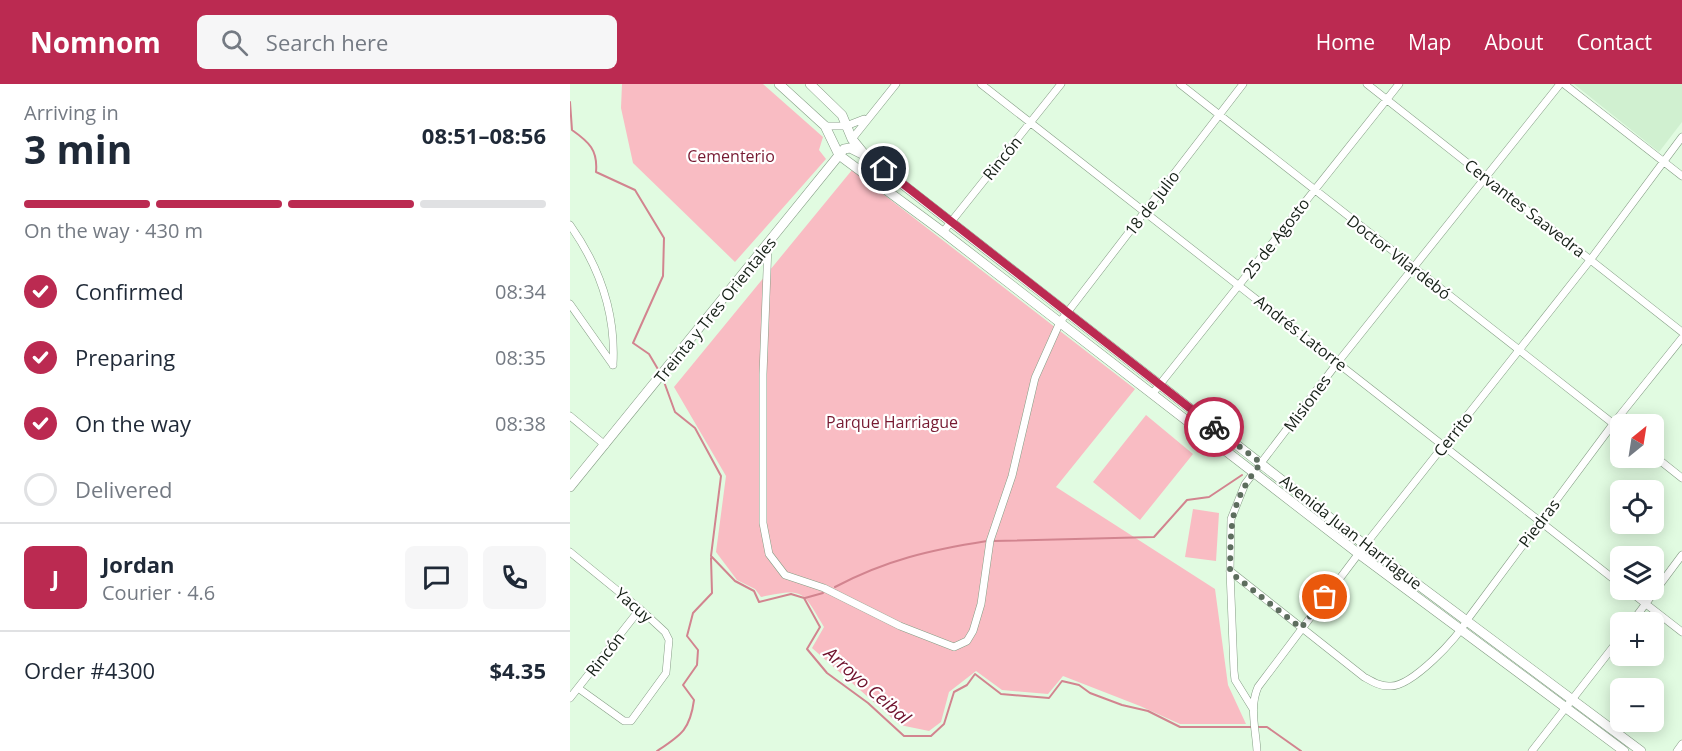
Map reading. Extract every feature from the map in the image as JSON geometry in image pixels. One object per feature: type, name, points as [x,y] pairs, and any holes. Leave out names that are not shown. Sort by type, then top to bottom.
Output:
[{"type":"street","name":"Avenida Juan Harriague","points":[[779,84],[825,126],[843,158],[1153,393],[1359,554],[1624,751]]},
{"type":"street","name":"Avenida Juan Harriague","points":[[810,84],[842,115],[852,138],[865,155],[1365,545],[1641,751]]},
{"type":"street","points":[[852,138],[896,84]]},
{"type":"street","name":"Andrés Latorre","points":[[981,84],[1240,284],[1610,576]]},
{"type":"street","name":"Rincón","points":[[943,232],[1061,84]]},
{"type":"street","name":"Doctor Vilardebó","points":[[1180,84],[1313,191],[1610,422]]},
{"type":"street","name":"18 de Julio","points":[[768,245],[763,374],[762,523],[769,554],[785,575],[824,588],[900,626],[954,647],[967,641],[973,631],[981,604],[990,541],[1012,477],[1035,378],[1060,322],[1244,84]]},
{"type":"street","name":"Cervantes Saavedra","points":[[1367,84],[1682,332]]},
{"type":"street","name":"25 de Agosto","points":[[1153,393],[1399,84]]},
{"type":"street","points":[[1562,84],[1682,176]]},
{"type":"street","name":"Misiones","points":[[1253,709],[1235,680],[1230,572],[1231,519],[1237,498],[1254,472],[1338,362],[1562,84]]},
{"type":"street","points":[[825,126],[846,126],[866,118]]},
{"type":"street","name":"Cerrito","points":[[1253,709],[1258,687],[1301,628],[1591,259],[1682,137]]},
{"type":"street","points":[[843,158],[847,148],[865,155]]},
{"type":"street","name":"Treinta y Tres Orientales","points":[[570,487],[768,245],[843,158]]},
{"type":"street","points":[[570,225],[593,264],[602,286],[612,330],[613,365],[570,304]]},
{"type":"street","name":"Piedras","points":[[1621,414],[1682,338]]},
{"type":"street","points":[[570,416],[604,445]]},
{"type":"street","name":"Piedras","points":[[1301,628],[1364,677],[1381,686],[1393,686],[1407,681],[1461,631],[1610,428]]},
{"type":"street","points":[[1664,464],[1682,478]]},
{"type":"street","name":"Yacuy","points":[[570,552],[640,609],[665,632],[669,640],[666,673],[631,721],[624,721],[578,688]]},
{"type":"street","points":[[1640,612],[1682,555]]},
{"type":"street","points":[[1230,572],[1301,628]]},
{"type":"street","points":[[1642,600],[1682,632]]},
{"type":"street","name":"Rincón","points":[[570,698],[640,609]]},
{"type":"street","points":[[1532,751],[1610,651]]},
{"type":"street","points":[[1253,709],[1257,751]]},
{"type":"street","points":[[1677,751],[1682,744]]},
{"type":"shaded area","points":[[1574,84],[1682,84],[1682,122],[1659,152]]},
{"type":"green space","name":"Cementerio","points":[[622,84],[763,84],[823,137],[819,150],[826,159],[735,262],[633,163],[621,108]]},
{"type":"green space","name":"Parque Harriague","points":[[852,170],[1135,389],[1056,487],[1215,589],[1228,685],[1246,724],[1180,724],[1063,676],[1048,694],[1002,690],[976,671],[949,692],[941,722],[929,731],[900,725],[812,648],[824,627],[806,599],[794,593],[761,597],[755,589],[737,580],[716,552],[726,476],[674,387]]},
{"type":"green space","points":[[1146,415],[1193,454],[1140,520],[1093,482]]},
{"type":"green space","points":[[1193,509],[1219,513],[1216,561],[1185,557]]},
{"type":"waterway","name":"Arroyo Ceibal","points":[[570,102],[572,130],[594,152],[596,172],[635,190],[664,238],[663,276],[633,343],[649,354],[659,371]]},
{"type":"waterway","name":"Arroyo Ceibal","points":[[663,379],[675,412],[695,428],[721,476],[711,556],[735,581],[754,591],[759,602],[791,594],[804,598],[820,627],[807,649],[827,673],[868,703],[904,736],[931,736],[944,724],[954,692],[967,685],[975,674],[1001,694],[1049,698],[1062,681],[1079,685],[1090,693],[1122,705],[1148,711],[1180,727],[1267,727],[1301,751]]},
{"type":"waterway","points":[[993,541],[1154,537],[1187,500],[1209,497],[1242,475]]},
{"type":"waterway","points":[[835,587],[872,570],[909,557],[987,541]]},
{"type":"waterway","points":[[657,751],[683,731],[690,718],[694,700],[683,685],[697,665],[698,650],[687,636],[693,613],[712,593],[711,558]]},
{"type":"waterway","points":[[805,598],[823,593]]},
{"type":"way so far","points":[[1214,427],[1261,463],[1237,498],[1231,519],[1230,572],[1301,628],[1325,597]]},
{"type":"route","points":[[884,169],[1214,427]]}]
